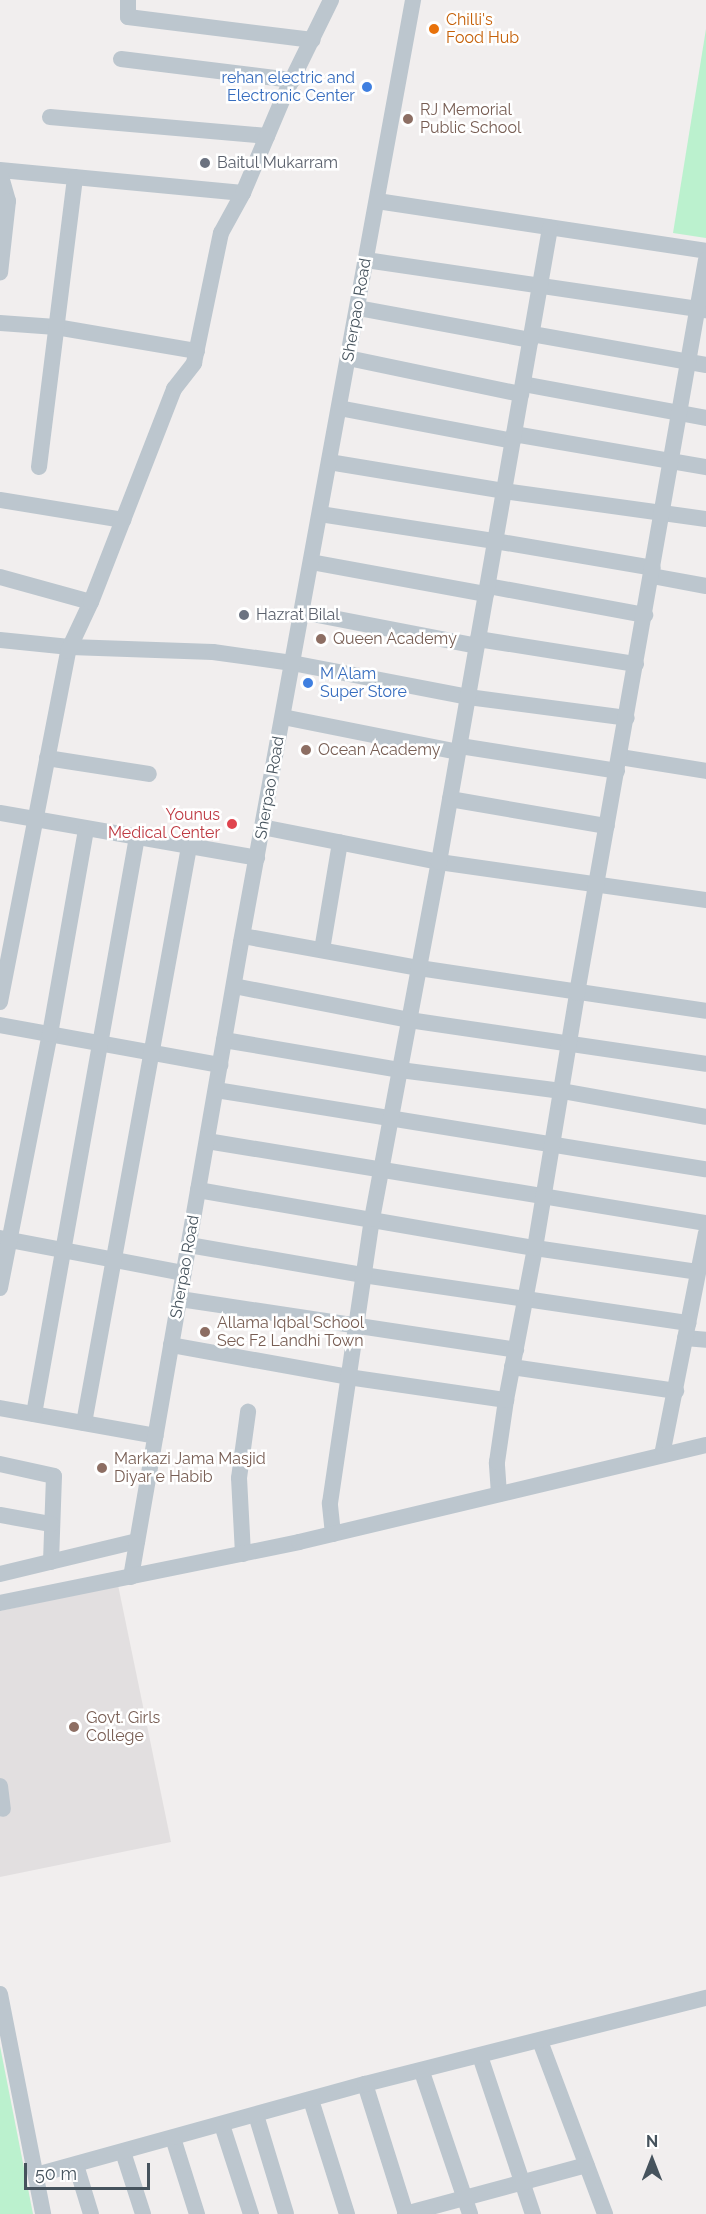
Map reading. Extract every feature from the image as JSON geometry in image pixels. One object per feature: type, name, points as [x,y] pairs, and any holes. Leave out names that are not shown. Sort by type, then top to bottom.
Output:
[{"type":"street","points":[[128,0],[128,17],[313,40]]},
{"type":"street","points":[[0,1002],[46,758],[70,647],[91,602],[174,388],[194,363],[221,233],[243,193],[267,136],[331,0]]},
{"type":"street","name":"Sherpao Road","points":[[131,1577],[262,827],[413,0]]},
{"type":"street","points":[[121,58],[293,80]]},
{"type":"street","points":[[50,117],[267,136]]},
{"type":"street","points":[[0,273],[8,201],[0,171],[243,193]]},
{"type":"street","points":[[39,466],[75,177]]},
{"type":"street","points":[[377,201],[706,251]]},
{"type":"street","points":[[333,1534],[330,1503],[372,1219],[439,862],[550,228]]},
{"type":"street","points":[[366,260],[702,310]]},
{"type":"street","points":[[500,1494],[497,1462],[506,1400],[535,1248],[577,993],[688,362],[702,310],[706,260]]},
{"type":"street","points":[[358,308],[706,365]]},
{"type":"street","points":[[0,323],[56,327],[197,351]]},
{"type":"street","points":[[348,358],[522,389],[706,418]]},
{"type":"street","points":[[339,408],[514,438],[706,467]]},
{"type":"street","points":[[329,462],[504,491],[706,519]]},
{"type":"street","points":[[0,500],[123,520]]},
{"type":"street","points":[[320,514],[495,541],[652,572],[706,586]]},
{"type":"street","points":[[311,562],[645,615]]},
{"type":"street","points":[[0,577],[91,602]]},
{"type":"street","points":[[302,612],[478,642],[636,664]]},
{"type":"street","points":[[0,639],[70,647],[213,652],[292,663],[468,697],[627,718]]},
{"type":"street","points":[[283,717],[459,749],[706,771]]},
{"type":"street","points":[[46,758],[149,774]]},
{"type":"street","points":[[450,799],[607,826]]},
{"type":"street","points":[[0,813],[257,858]]},
{"type":"street","points":[[262,827],[439,862],[706,900]]},
{"type":"street","points":[[0,1288],[4,1239],[50,1034],[86,829]]},
{"type":"street","points":[[34,1414],[137,837]]},
{"type":"street","points":[[322,950],[340,842]]},
{"type":"street","points":[[84,1423],[189,847]]},
{"type":"street","points":[[243,936],[419,968],[706,1011]]},
{"type":"street","points":[[234,986],[409,1020],[706,1064]]},
{"type":"street","points":[[0,1025],[220,1065]]},
{"type":"street","points":[[224,1040],[400,1070],[561,1091],[706,1117]]},
{"type":"street","points":[[216,1090],[706,1169]]},
{"type":"street","points":[[207,1141],[706,1223]]},
{"type":"street","points":[[198,1191],[535,1248],[697,1272]]},
{"type":"street","points":[[662,1455],[706,1233]]},
{"type":"street","points":[[4,1239],[184,1273]]},
{"type":"street","points":[[189,1245],[363,1275],[526,1299],[687,1331],[706,1340]]},
{"type":"street","points":[[180,1299],[516,1350]]},
{"type":"street","points":[[171,1345],[348,1377],[506,1400]]},
{"type":"street","points":[[512,1367],[676,1391]]},
{"type":"street","points":[[0,1408],[155,1436]]},
{"type":"street","points":[[243,1554],[239,1478],[248,1412]]},
{"type":"street","points":[[0,1603],[333,1534],[706,1445]]},
{"type":"street","points":[[0,1464],[54,1476],[51,1562]]},
{"type":"street","points":[[0,1515],[51,1524]]},
{"type":"street","points":[[0,1574],[137,1541]]},
{"type":"street","points":[[0,1786],[3,1809]]},
{"type":"street","points":[[0,1994],[43,2214]]},
{"type":"street","points":[[36,2175],[365,2084],[422,2072],[706,1998]]},
{"type":"street","points":[[540,2041],[604,2214]]},
{"type":"street","points":[[480,2056],[533,2214]]},
{"type":"street","points":[[422,2072],[470,2214]]},
{"type":"street","points":[[365,2084],[406,2214],[587,2164]]},
{"type":"street","points":[[311,2100],[347,2214]]},
{"type":"street","points":[[256,2115],[286,2214]]},
{"type":"street","points":[[222,2125],[251,2214]]},
{"type":"street","points":[[173,2138],[197,2214]]},
{"type":"street","points":[[123,2152],[143,2214]]},
{"type":"street","points":[[76,2165],[91,2214]]},
{"type":"shaded area","name":"Govt. Girls College","points":[[118,1585],[171,1842],[0,1877],[0,1611]]},
{"type":"green space","points":[[706,29],[706,238],[673,233]]},
{"type":"green space","points":[[0,2046],[33,2214],[0,2214]]},
{"type":"place","name":"Chilli's Food Hub","points":[[434,29]]},
{"type":"place","name":"rehan electric and Electronic Center","points":[[367,87]]},
{"type":"place","name":"RJ Memorial Public School","points":[[408,119]]},
{"type":"place","name":"Baitul Mukarram","points":[[205,163]]},
{"type":"place","name":"Hazrat Bilal","points":[[244,615]]},
{"type":"place","name":"Queen Academy","points":[[321,639]]},
{"type":"place","name":"M Alam Super Store","points":[[308,683]]},
{"type":"place","name":"Ocean Academy","points":[[306,750]]},
{"type":"place","name":"Younus Medical Center","points":[[232,824]]},
{"type":"place","name":"Allama Iqbal School Sec F2 Landhi Town","points":[[205,1332]]},
{"type":"place","name":"Markazi Jama Masjid Diyar e Habib","points":[[102,1468]]},
{"type":"place","name":"Govt. Girls College","points":[[74,1727]]}]
